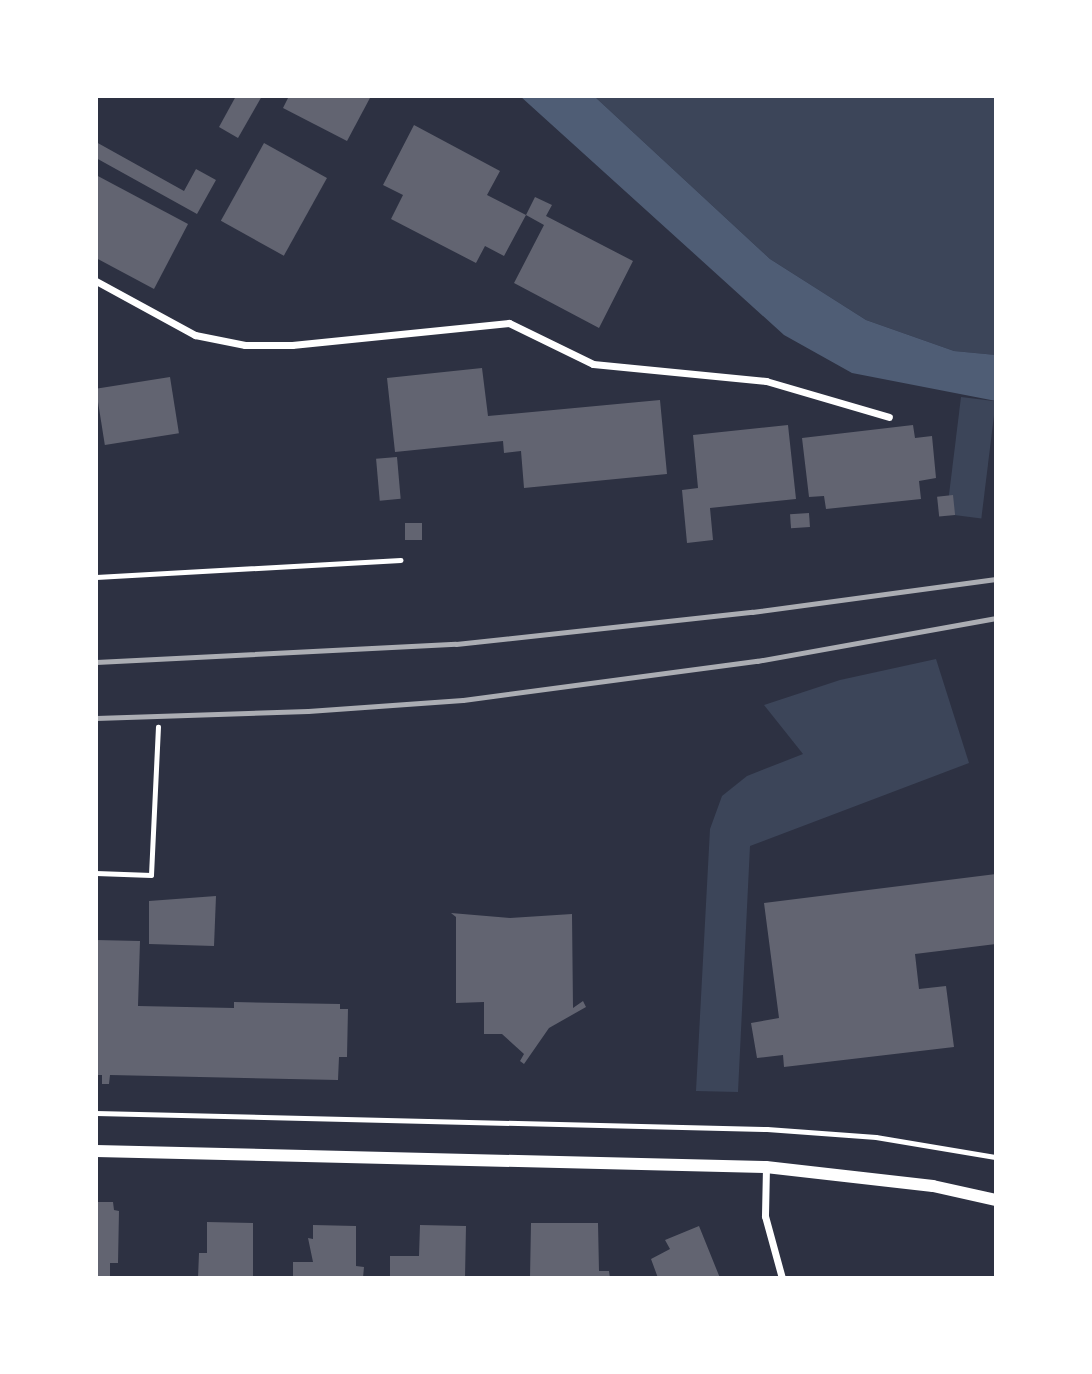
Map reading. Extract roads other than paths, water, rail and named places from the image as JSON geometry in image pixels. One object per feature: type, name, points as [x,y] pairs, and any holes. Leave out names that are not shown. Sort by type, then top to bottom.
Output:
[{"type":"street","points":[[96,281],[195,335],[245,345],[292,345],[509,323],[593,364],[766,381],[889,417]]},
{"type":"street","points":[[96,1151],[766,1167],[933,1186],[996,1200]]},
{"type":"street","points":[[766,1167],[765,1216],[782,1278]]},
{"type":"lane","points":[[96,577],[401,560]]},
{"type":"railway","points":[[96,662],[456,644],[752,612],[996,579]]},
{"type":"railway","points":[[96,718],[308,711],[463,700],[757,661],[996,618]]}]
